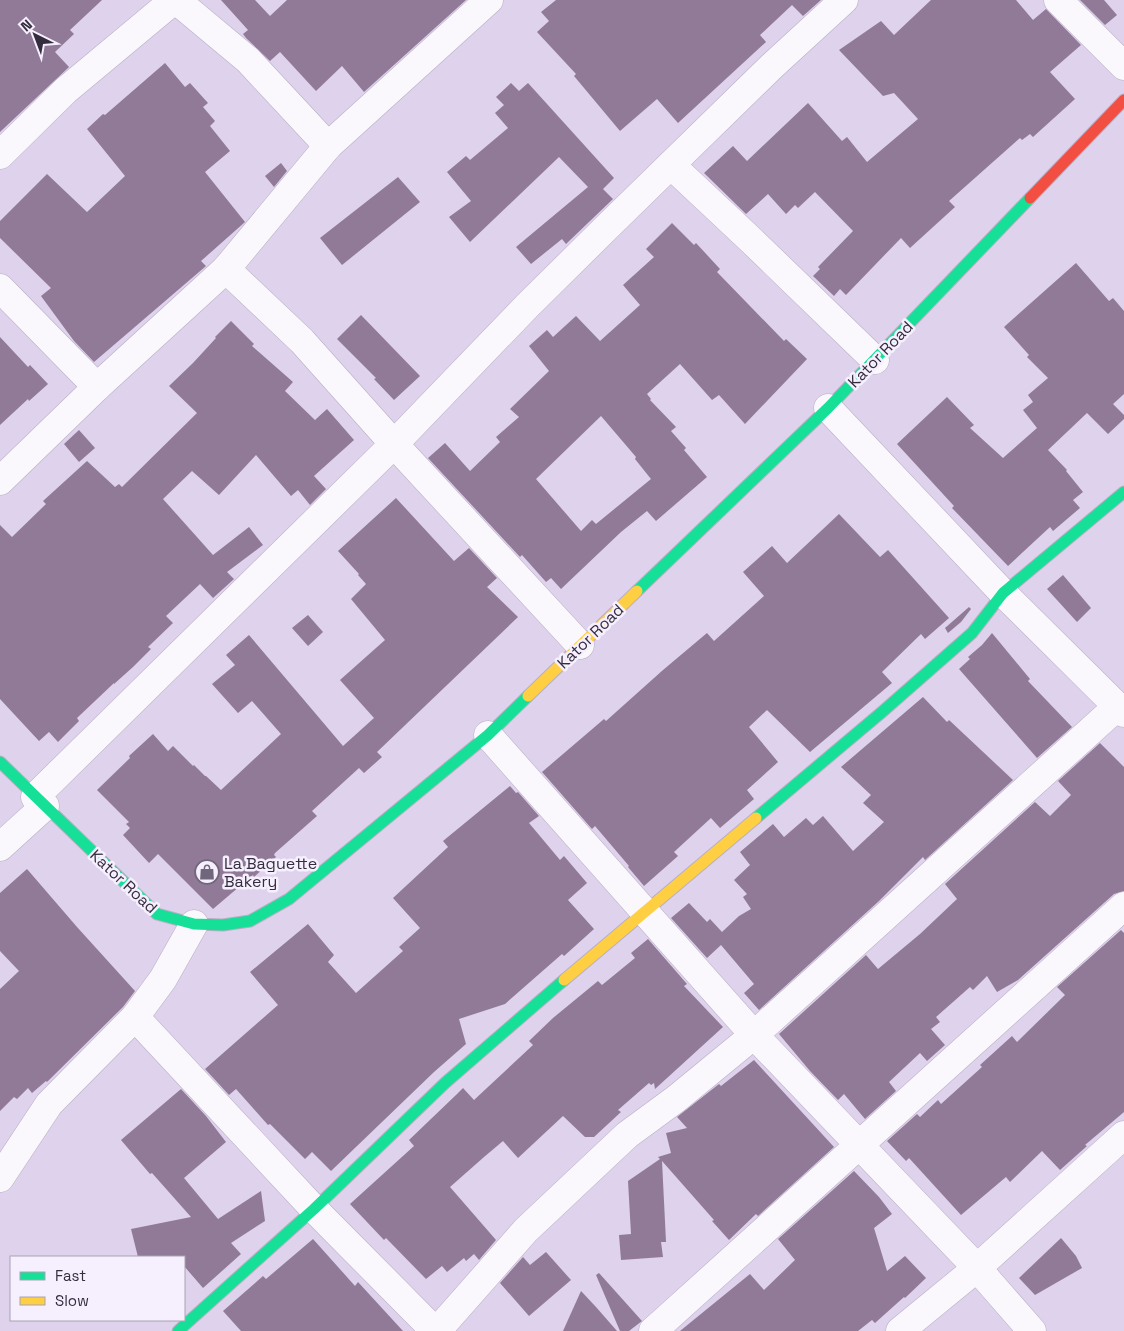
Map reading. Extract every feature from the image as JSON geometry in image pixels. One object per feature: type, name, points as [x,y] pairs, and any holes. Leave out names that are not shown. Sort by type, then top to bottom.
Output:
[{"type":"main road","name":"Kator Road","points":[[0,762],[157,914],[194,924],[223,925],[250,920],[289,899],[488,735],[828,408],[1124,100]]},
{"type":"main road","points":[[178,1331],[314,1209],[445,1083],[644,912],[882,712],[972,633],[1003,593],[1124,492]]},
{"type":"street","points":[[0,155],[66,90],[175,0],[248,60],[328,146]]},
{"type":"street","points":[[0,481],[97,387],[226,269],[328,146],[489,0]]},
{"type":"street","points":[[0,847],[40,802],[394,444],[527,306],[772,66],[844,0]]},
{"type":"street","points":[[1058,0],[1124,66]]},
{"type":"street","points":[[671,165],[874,360]]},
{"type":"street","points":[[226,269],[302,341],[394,444],[580,645]]},
{"type":"street","points":[[0,288],[97,387]]},
{"type":"street","points":[[134,1017],[314,1209],[436,1331],[526,1230],[620,1142],[754,1035],[1121,709],[1003,593],[828,408]]},
{"type":"street","points":[[488,735],[754,1035],[976,1268],[1032,1331]]},
{"type":"street","points":[[653,1331],[1124,906]]},
{"type":"street","points":[[0,1178],[49,1104],[134,1017],[163,979],[194,924]]},
{"type":"street","points":[[900,1331],[976,1268],[1124,1135]]},
{"type":"building","points":[[0,0],[102,0],[70,30],[74,34],[55,52],[69,67],[0,132]]},
{"type":"building","points":[[221,0],[255,0],[270,16],[287,0],[466,0],[364,92],[342,66],[316,91],[280,52],[270,61],[246,38],[243,34],[248,30]]},
{"type":"building","points":[[556,0],[821,0],[803,16],[792,5],[760,35],[766,42],[678,123],[657,99],[620,131],[574,76],[576,74],[537,32],[549,21],[541,12]]},
{"type":"building","points":[[931,0],[1016,0],[1033,20],[1046,9],[1081,45],[1050,72],[1075,99],[1033,137],[1030,134],[1022,140],[1020,138],[949,201],[955,207],[910,248],[901,238],[846,295],[840,289],[834,296],[813,276],[820,269],[818,267],[853,231],[815,192],[798,208],[795,205],[786,214],[768,194],[746,214],[704,173],[733,146],[747,161],[808,103],[842,141],[847,137],[867,162],[918,119],[894,93],[883,96],[839,50],[881,21],[894,35]]},
{"type":"building","points":[[1080,0],[1104,0],[1117,15],[1105,25]]},
{"type":"building","points":[[165,63],[185,87],[190,83],[208,103],[203,107],[215,121],[210,126],[230,151],[205,172],[245,222],[201,261],[206,266],[94,362],[74,341],[41,296],[51,288],[0,238],[0,221],[47,174],[87,212],[125,176],[87,129]]},
{"type":"building","points":[[511,83],[519,91],[528,83],[614,178],[603,189],[613,199],[566,244],[562,239],[531,264],[516,247],[588,187],[559,157],[470,242],[449,217],[471,201],[447,172],[466,156],[470,160],[508,128],[495,113],[504,105],[496,97]]},
{"type":"building","points":[[281,163],[287,171],[274,187],[265,176]]},
{"type":"building","points":[[398,177],[420,202],[342,265],[320,238]]},
{"type":"building","points":[[672,223],[694,245],[696,243],[720,269],[717,272],[784,341],[786,339],[807,359],[745,424],[719,395],[712,400],[680,364],[647,394],[650,400],[676,427],[671,431],[707,477],[656,521],[647,511],[621,532],[561,589],[551,578],[546,582],[522,555],[520,557],[428,458],[445,443],[470,471],[500,442],[496,437],[519,417],[510,409],[549,371],[529,346],[547,330],[553,337],[576,316],[600,341],[640,305],[623,285],[654,257],[646,249]],"holes":[[[601,416],[636,457],[635,459],[651,479],[596,524],[592,520],[581,531],[536,479]]]},
{"type":"building","points":[[1076,263],[1109,301],[1113,298],[1124,311],[1124,394],[1113,404],[1124,415],[1124,419],[1108,434],[1087,413],[1048,450],[1067,470],[1083,492],[1073,500],[1080,508],[1053,531],[1050,527],[1008,566],[952,508],[954,506],[897,444],[947,397],[974,425],[970,428],[1003,458],[1037,428],[1023,410],[1033,402],[1028,395],[1048,378],[1027,357],[1029,355],[1004,327]]},
{"type":"building","points":[[361,315],[420,376],[394,400],[374,379],[376,378],[337,339]]},
{"type":"building","points":[[231,321],[254,344],[252,346],[293,382],[285,391],[315,420],[327,409],[354,440],[314,476],[326,489],[310,505],[298,490],[291,496],[256,455],[219,495],[192,471],[163,499],[213,555],[249,527],[263,545],[227,572],[234,579],[213,598],[200,584],[166,616],[173,623],[148,647],[151,649],[77,718],[79,721],[58,742],[49,732],[39,741],[0,699],[0,525],[12,537],[46,504],[43,501],[87,461],[115,487],[119,484],[122,487],[197,413],[169,386]]},
{"type":"building","points":[[0,337],[28,367],[30,365],[48,384],[29,401],[28,399],[0,425]]},
{"type":"building","points":[[79,430],[95,448],[79,462],[64,444]]},
{"type":"building","points":[[396,498],[454,561],[469,548],[497,578],[487,587],[518,617],[377,752],[382,757],[364,773],[359,768],[312,811],[317,816],[275,853],[276,857],[213,909],[158,854],[149,863],[123,835],[130,828],[126,824],[129,822],[97,790],[153,734],[168,751],[173,746],[221,790],[281,734],[252,701],[238,713],[212,684],[235,665],[226,655],[249,635],[343,746],[374,718],[340,680],[385,640],[351,599],[366,584],[338,551]]},
{"type":"building","points":[[839,514],[880,557],[888,550],[949,618],[925,639],[921,634],[882,672],[892,683],[810,752],[767,710],[749,727],[778,762],[747,790],[754,799],[720,828],[711,818],[674,852],[678,856],[644,886],[595,826],[592,829],[542,772],[604,719],[606,721],[707,633],[714,641],[764,596],[743,572],[772,546],[787,563]]},
{"type":"building","points":[[1063,575],[1091,608],[1077,622],[1047,589]]},
{"type":"building","points":[[969,607],[971,609],[961,622],[948,633],[945,628]]},
{"type":"building","points":[[308,615],[323,632],[308,646],[292,628]]},
{"type":"building","points":[[992,633],[1030,679],[1028,681],[1072,727],[1037,758],[959,669]]},
{"type":"building","points":[[923,697],[947,722],[949,720],[1013,780],[925,860],[923,857],[879,901],[759,1010],[744,993],[754,984],[721,945],[707,958],[671,918],[689,903],[707,922],[710,919],[722,932],[739,916],[751,909],[743,897],[747,894],[734,880],[750,865],[740,852],[773,824],[784,837],[806,818],[813,825],[823,816],[853,851],[884,822],[863,803],[871,795],[841,767]]},
{"type":"building","points":[[1100,743],[1124,767],[1124,891],[1114,894],[1018,980],[997,992],[987,976],[973,990],[970,987],[936,1017],[940,1022],[931,1029],[945,1045],[927,1061],[920,1053],[889,1082],[896,1091],[865,1119],[844,1094],[838,1100],[810,1071],[779,1034],[866,955],[878,969],[920,934],[957,899],[945,884],[1035,802],[1050,816],[1071,795],[1058,781]]},
{"type":"building","points":[[510,786],[516,793],[518,792],[539,816],[529,823],[560,860],[564,856],[587,883],[568,900],[594,929],[564,956],[562,954],[505,1004],[459,1019],[466,1044],[434,1072],[331,1171],[312,1152],[305,1159],[270,1124],[268,1125],[236,1089],[229,1095],[205,1069],[278,1005],[250,972],[308,924],[334,955],[328,962],[356,993],[403,951],[399,947],[420,928],[393,898],[448,847],[443,841]]},
{"type":"building","points":[[27,869],[135,991],[123,1007],[47,1082],[32,1093],[28,1088],[17,1099],[14,1097],[0,1111],[0,989],[19,971],[0,951],[0,893]]},
{"type":"building","points":[[1121,930],[1124,933],[1124,1112],[1085,1145],[1087,1146],[1060,1170],[1042,1151],[1010,1182],[1006,1177],[961,1215],[909,1158],[906,1161],[887,1141],[917,1114],[920,1117],[938,1100],[941,1104],[982,1067],[980,1065],[1012,1036],[1017,1042],[1065,995],[1057,987]]},
{"type":"building","points":[[648,939],[687,984],[684,986],[723,1027],[655,1089],[654,1083],[651,1085],[649,1083],[618,1110],[621,1112],[594,1137],[585,1137],[563,1116],[518,1158],[503,1141],[484,1157],[450,1187],[496,1240],[479,1260],[474,1254],[466,1261],[464,1258],[447,1272],[442,1266],[426,1279],[386,1238],[384,1240],[350,1204],[414,1146],[409,1140],[463,1088],[474,1100],[533,1045],[529,1041],[553,1018],[598,981],[602,985],[635,958],[631,953]]},
{"type":"building","points":[[754,1060],[834,1147],[758,1216],[756,1214],[729,1240],[662,1161],[666,1242],[661,1242],[663,1257],[621,1260],[619,1235],[631,1234],[628,1181],[660,1159],[658,1157],[671,1153],[666,1133],[687,1128],[677,1117],[719,1084],[721,1086]]},
{"type":"building","points":[[181,1089],[206,1116],[226,1142],[184,1178],[218,1219],[261,1191],[265,1221],[231,1243],[241,1254],[203,1288],[185,1267],[185,1256],[138,1256],[131,1229],[191,1217],[121,1140]]},
{"type":"building","points":[[854,1171],[879,1197],[892,1214],[874,1228],[887,1271],[905,1256],[926,1278],[905,1298],[875,1323],[872,1320],[858,1331],[680,1331],[750,1274],[764,1290],[795,1260],[778,1239]]},
{"type":"building","points":[[1061,1238],[1076,1256],[1082,1268],[1035,1295],[1019,1278]]},
{"type":"building","points":[[313,1239],[355,1286],[358,1282],[403,1331],[241,1331],[223,1311],[263,1276],[266,1279]]},
{"type":"building","points":[[546,1252],[571,1280],[529,1316],[500,1283],[523,1257],[530,1265]]},
{"type":"building","points":[[599,1273],[642,1321],[629,1331],[620,1331],[596,1275]]},
{"type":"building","points":[[581,1291],[596,1307],[617,1331],[563,1331]]},
{"type":"traffic: fast","points":[[637,591],[828,408],[1030,198]]},
{"type":"traffic: fast","points":[[756,818],[972,633],[1003,593],[1124,492]]},
{"type":"traffic: fast","points":[[0,762],[157,914],[194,924],[223,925],[250,921],[289,899],[488,735],[528,696]]},
{"type":"traffic: fast","points":[[178,1331],[314,1209],[445,1083],[564,980]]},
{"type":"traffic: slow","points":[[528,696],[637,591]]},
{"type":"traffic: slow","points":[[564,980],[756,818]]},
{"type":"traffic: jam","points":[[1030,198],[1124,100]]},
{"type":"place","name":"La Baguette Bakery","points":[[207,872]]}]
